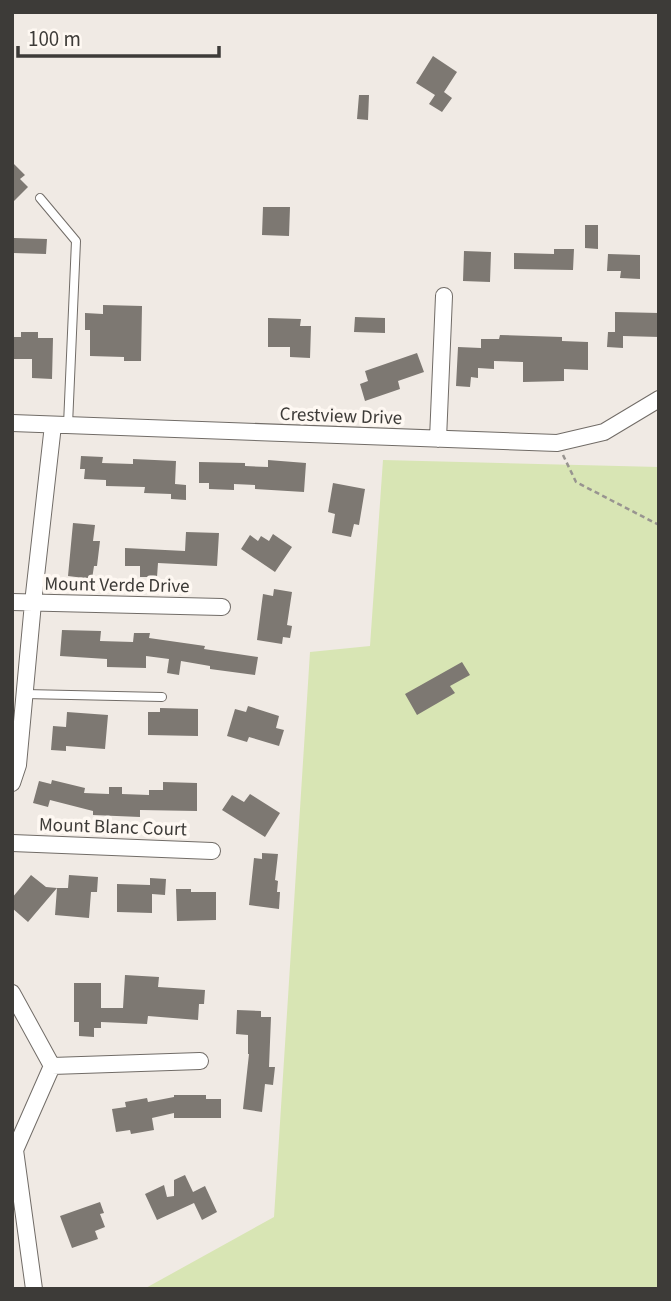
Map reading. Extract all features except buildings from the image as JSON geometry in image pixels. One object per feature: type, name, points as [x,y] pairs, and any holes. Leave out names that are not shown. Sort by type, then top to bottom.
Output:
[{"type":"street","points":[[438,439],[444,296]]},
{"type":"street","name":"Crestview Drive","points":[[12,423],[557,443],[604,432],[659,399]]},
{"type":"street","points":[[12,783],[18,765],[33,603],[60,425]]},
{"type":"street","name":"Mount Verde Drive","points":[[12,602],[222,607]]},
{"type":"street","name":"Mount Blanc Court","points":[[12,843],[212,851]]},
{"type":"street","points":[[12,993],[52,1066]]},
{"type":"street","points":[[52,1066],[200,1061]]},
{"type":"street","points":[[34,1289],[15,1150],[52,1066]]},
{"type":"lane","points":[[40,198],[76,241],[60,425]]},
{"type":"lane","points":[[25,694],[162,697]]},
{"type":"path","points":[[557,443],[576,482],[659,525]]},
{"type":"green space","points":[[383,460],[659,467],[659,1289],[144,1289],[274,1217],[310,652],[370,646]]}]
